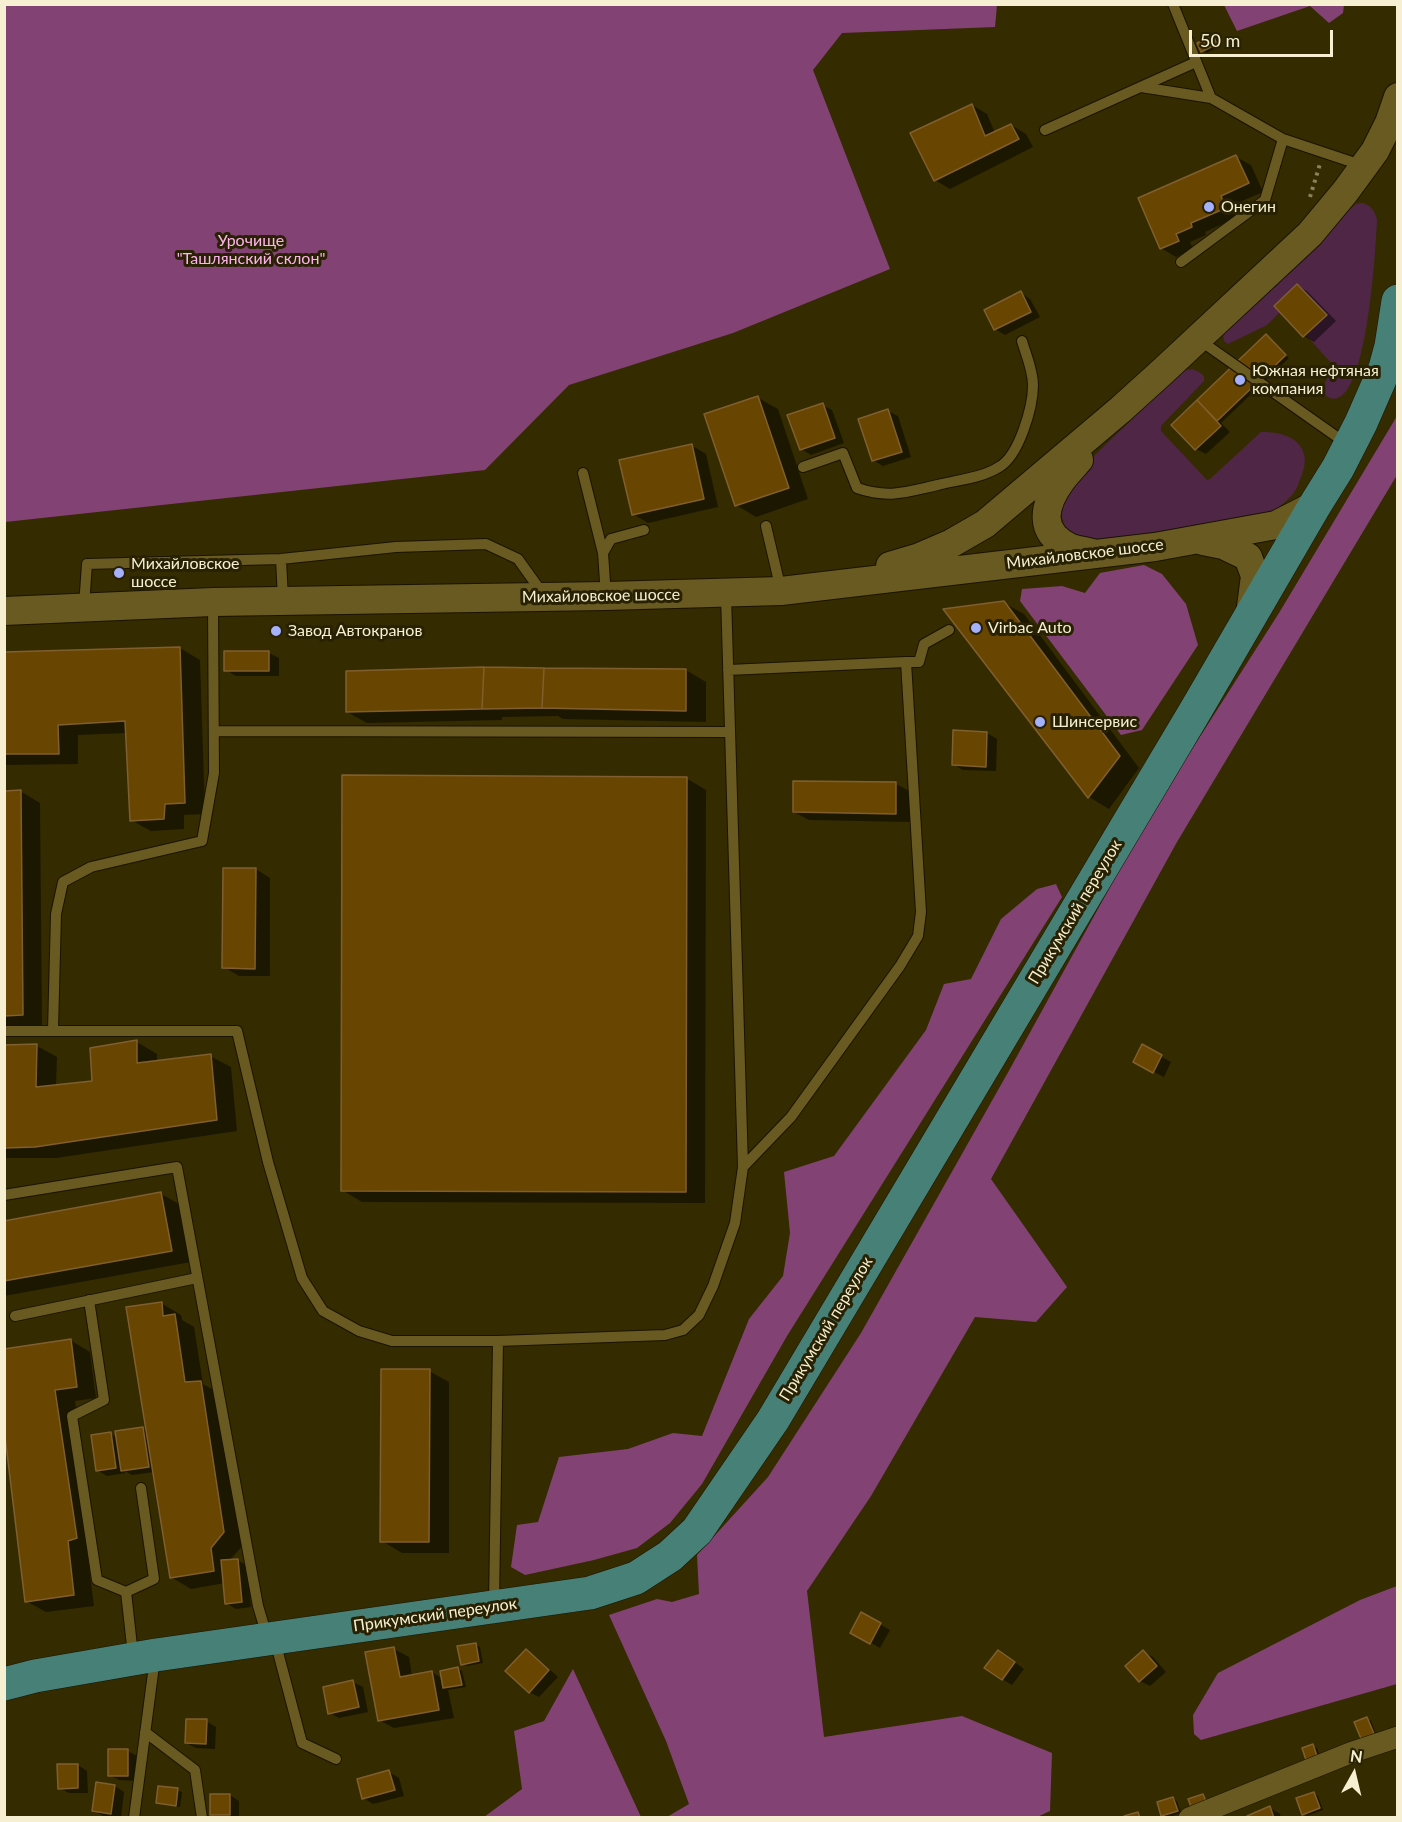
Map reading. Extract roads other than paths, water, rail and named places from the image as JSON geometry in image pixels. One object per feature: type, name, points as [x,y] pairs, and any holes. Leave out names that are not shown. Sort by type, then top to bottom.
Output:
[{"type":"main road","points":[[825,586],[916,558],[952,543],[985,524],[1120,410],[1310,234],[1375,151],[1389,123],[1398,97]]},
{"type":"main road","name":"Прикумский переулок","points":[[4,1684],[35,1676],[145,1656],[590,1593],[636,1578],[670,1556],[697,1531],[773,1420],[1197,708],[1350,446],[1385,368],[1398,301]]},
{"type":"main road","points":[[1094,554],[1070,547],[1055,537],[1047,527],[1046,513],[1049,501],[1060,482],[1120,410]]},
{"type":"main road","name":"Михайловское шоссе","points":[[4,611],[213,602],[781,591],[1155,547],[1276,525],[1315,505]]},
{"type":"main road","points":[[1195,539],[1223,545],[1248,557],[1255,576],[1250,616]]},
{"type":"street","points":[[1190,1818],[1350,1753],[1398,1737]]},
{"type":"lane","points":[[1173,4],[1210,98]]},
{"type":"lane","points":[[1046,130],[1196,62]]},
{"type":"lane","points":[[1141,87],[1210,98],[1283,139],[1364,166]]},
{"type":"lane","points":[[1181,262],[1265,200],[1283,139]]},
{"type":"lane","points":[[1198,339],[1350,446]]},
{"type":"lane","points":[[803,467],[843,453],[857,488],[874,494],[897,495],[971,477],[1000,467],[1011,455],[1020,438],[1031,403],[1033,385],[1022,341]]},
{"type":"lane","points":[[583,473],[603,553],[606,596]]},
{"type":"lane","points":[[766,526],[781,591]]},
{"type":"lane","points":[[603,553],[611,539],[644,530]]},
{"type":"lane","points":[[84,609],[87,564],[281,560],[396,546],[486,544],[518,558],[545,597]]},
{"type":"lane","points":[[281,560],[284,601]]},
{"type":"lane","points":[[4,1030],[237,1032],[268,1162],[302,1278],[323,1311],[359,1331],[392,1341],[498,1341],[665,1335],[683,1330],[699,1315],[713,1287],[735,1222],[743,1167],[726,593]]},
{"type":"lane","points":[[53,1030],[56,914],[63,882],[91,867],[202,841],[214,773],[213,602]]},
{"type":"lane","points":[[728,670],[919,662],[924,644],[949,630]]},
{"type":"lane","points":[[743,1167],[790,1117],[900,966],[918,936],[921,912],[906,662]]},
{"type":"lane","points":[[215,731],[730,732]]},
{"type":"lane","points":[[4,1194],[177,1167],[258,1606],[271,1639],[302,1743],[336,1759]]},
{"type":"lane","points":[[15,1316],[196,1278]]},
{"type":"lane","points":[[89,1300],[104,1400],[72,1416],[97,1580],[126,1592],[154,1579],[141,1488]]},
{"type":"lane","points":[[494,1607],[498,1341]]},
{"type":"lane","points":[[126,1592],[145,1656],[146,1732],[134,1818]]},
{"type":"lane","points":[[146,1732],[195,1770],[201,1818]]},
{"type":"place","name":"Онегин","points":[[1209,207]]},
{"type":"place","name":"Южная нефтяная компания","points":[[1240,380]]},
{"type":"place","name":"Михайловское шоссе","points":[[119,573]]},
{"type":"place","name":"Virbac Auto","points":[[976,628]]},
{"type":"place","name":"Завод Автокранов","points":[[276,631]]},
{"type":"place","name":"Шинсервис","points":[[1040,722]]},
{"type":"park label","name":"Урочище \"Ташлянский склон\"","points":[[251,250]]}]
